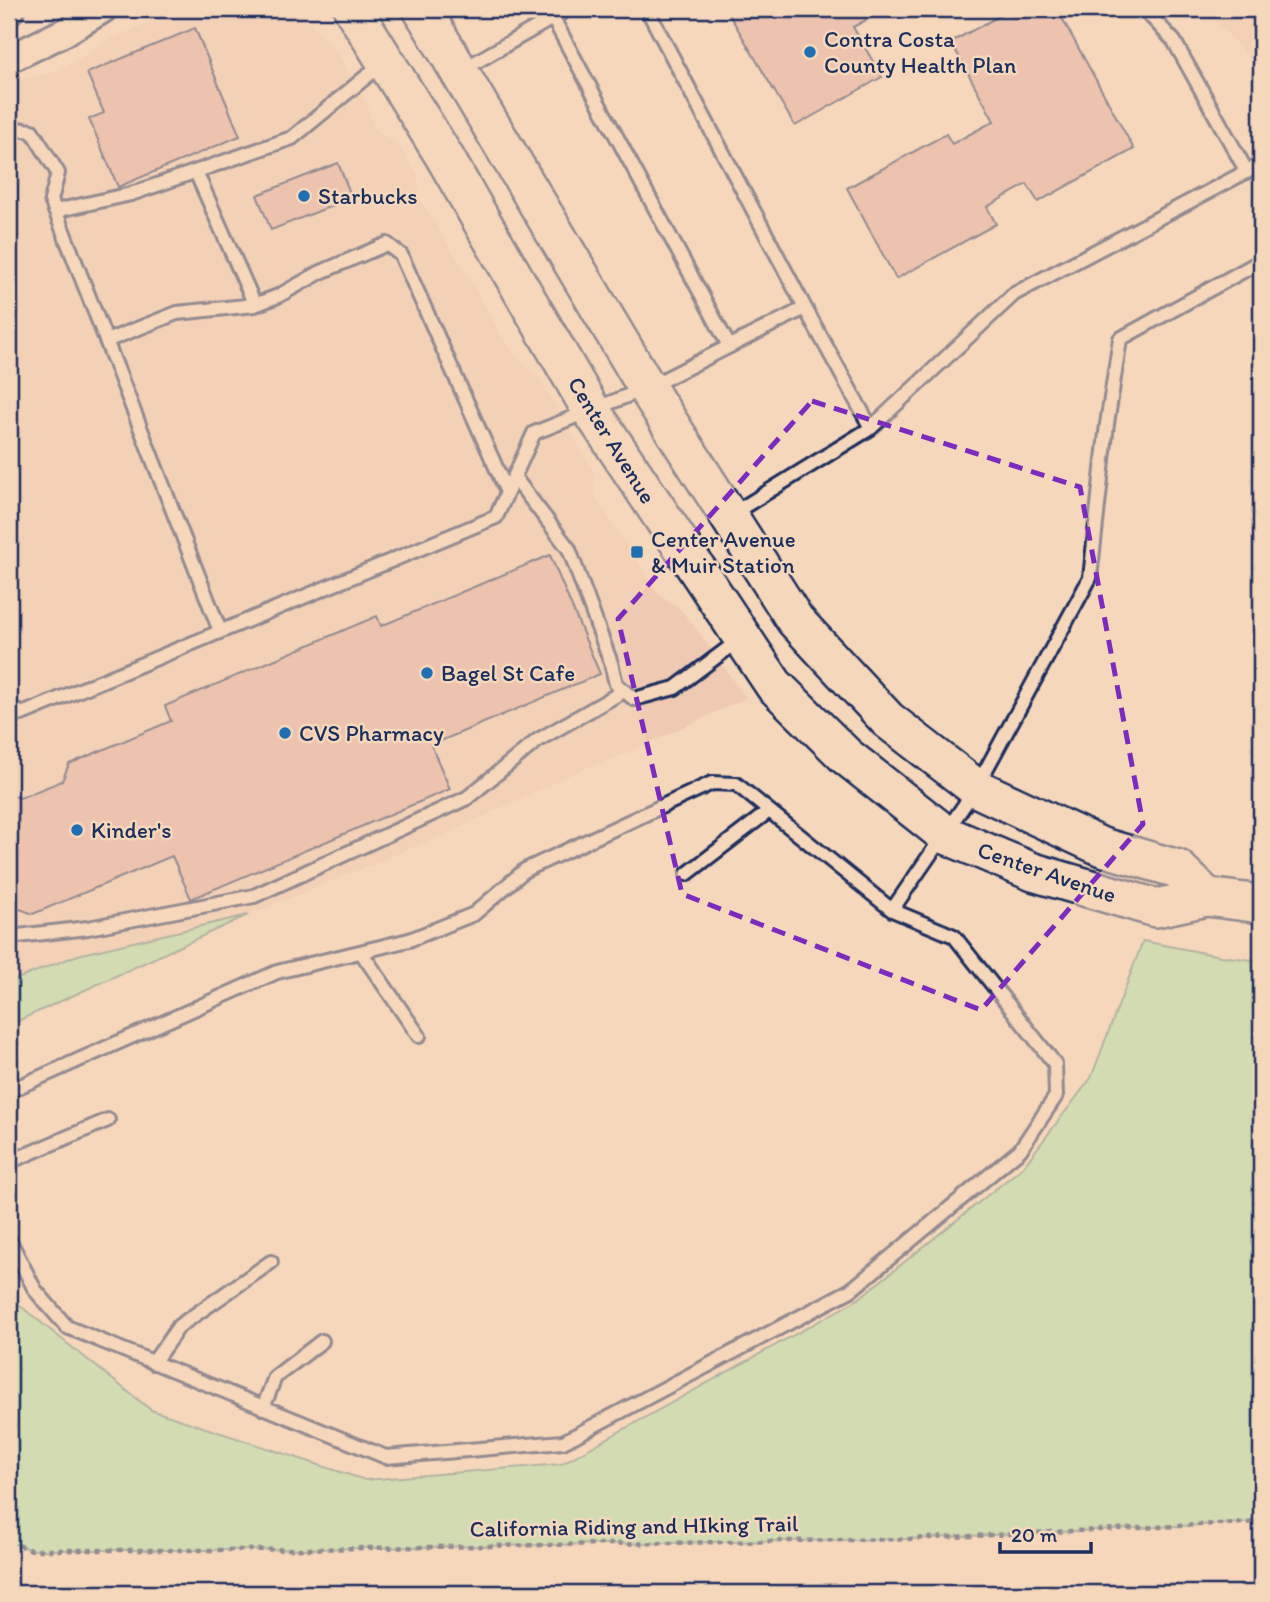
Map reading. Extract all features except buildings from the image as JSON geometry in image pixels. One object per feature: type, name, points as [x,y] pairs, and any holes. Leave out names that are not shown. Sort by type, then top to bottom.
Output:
[{"type":"street","points":[[9,59],[65,32],[103,9]]},
{"type":"street","name":"Center Avenue","points":[[353,9],[444,156],[591,410],[774,685],[837,747],[946,835],[1033,872],[1156,908],[1206,897],[1261,904]]},
{"type":"street","name":"Center Avenue","points":[[422,9],[647,388],[795,620],[888,720],[976,788],[1102,847],[1178,869],[1206,897]]},
{"type":"lane","points":[[459,72],[551,13],[568,9]]},
{"type":"lane","points":[[647,9],[871,428]]},
{"type":"lane","points":[[1144,9],[1174,41],[1247,172]]},
{"type":"lane","points":[[551,13],[729,346]]},
{"type":"lane","points":[[55,211],[131,194],[292,138],[385,62]]},
{"type":"lane","points":[[9,128],[32,131],[58,173],[51,200],[220,631]]},
{"type":"lane","points":[[728,516],[871,428],[1014,294],[1261,164]]},
{"type":"lane","points":[[196,172],[255,304]]},
{"type":"lane","points":[[106,341],[177,313],[255,304],[278,296],[321,272],[387,244],[401,254],[507,492]]},
{"type":"lane","points":[[892,910],[976,788],[1090,578],[1107,424],[1120,339],[1261,261]]},
{"type":"lane","points":[[9,706],[22,714],[496,517],[534,433],[647,388],[805,308]]},
{"type":"lane","points":[[514,477],[569,549],[611,663],[616,684],[634,699],[675,688],[742,638]]},
{"type":"lane","points":[[9,937],[88,928],[254,896],[467,798],[538,740],[624,691]]},
{"type":"lane","points":[[9,1091],[277,972],[409,940],[474,914],[525,870],[712,783],[736,784],[892,910],[954,936],[1055,1064],[1056,1096],[1020,1150],[851,1290],[563,1442],[386,1457],[68,1327],[35,1290],[9,1239]]},
{"type":"lane","points":[[687,874],[769,811]]},
{"type":"lane","points":[[361,952],[419,1036]]},
{"type":"lane","points":[[9,1162],[108,1120]]},
{"type":"lane","points":[[153,1363],[179,1326],[271,1262]]},
{"type":"lane","points":[[263,1408],[275,1377],[322,1341]]},
{"type":"path","name":"California Riding and HIking Trail","points":[[9,1542],[32,1550],[259,1550],[909,1539],[1261,1522]]},
{"type":"highlighted area","points":[[812,401],[1080,487],[1143,824],[981,1010],[682,894],[618,619]]},
{"type":"shaded area","points":[[181,9],[300,9],[308,22],[337,52],[367,104],[372,124],[378,132],[398,144],[418,176],[419,198],[499,332],[517,358],[541,381],[594,473],[596,498],[657,593],[676,605],[692,623],[746,698],[625,754],[580,770],[448,833],[248,915],[78,955],[9,981],[9,84],[62,70],[106,41]]},
{"type":"shaded area","points":[[1205,9],[1261,9],[1261,71]]},
{"type":"green space","points":[[248,915],[9,1025],[9,982],[78,955]]},
{"type":"green space","points":[[1143,941],[1261,961],[1261,1522],[909,1539],[245,1550],[32,1550],[9,1542],[9,1297],[151,1410],[365,1480],[561,1464],[857,1300],[1023,1167],[1091,1078]]},
{"type":"place","name":"Contra Costa County Health Plan","points":[[810,52]]},
{"type":"place","name":"Starbucks","points":[[304,196]]},
{"type":"place","name":"Center Avenue & Muir Station","points":[[637,552]]},
{"type":"place","name":"Bagel St Cafe","points":[[427,673]]},
{"type":"place","name":"CVS Pharmacy","points":[[285,733]]},
{"type":"place","name":"Kinder's","points":[[77,830]]}]
